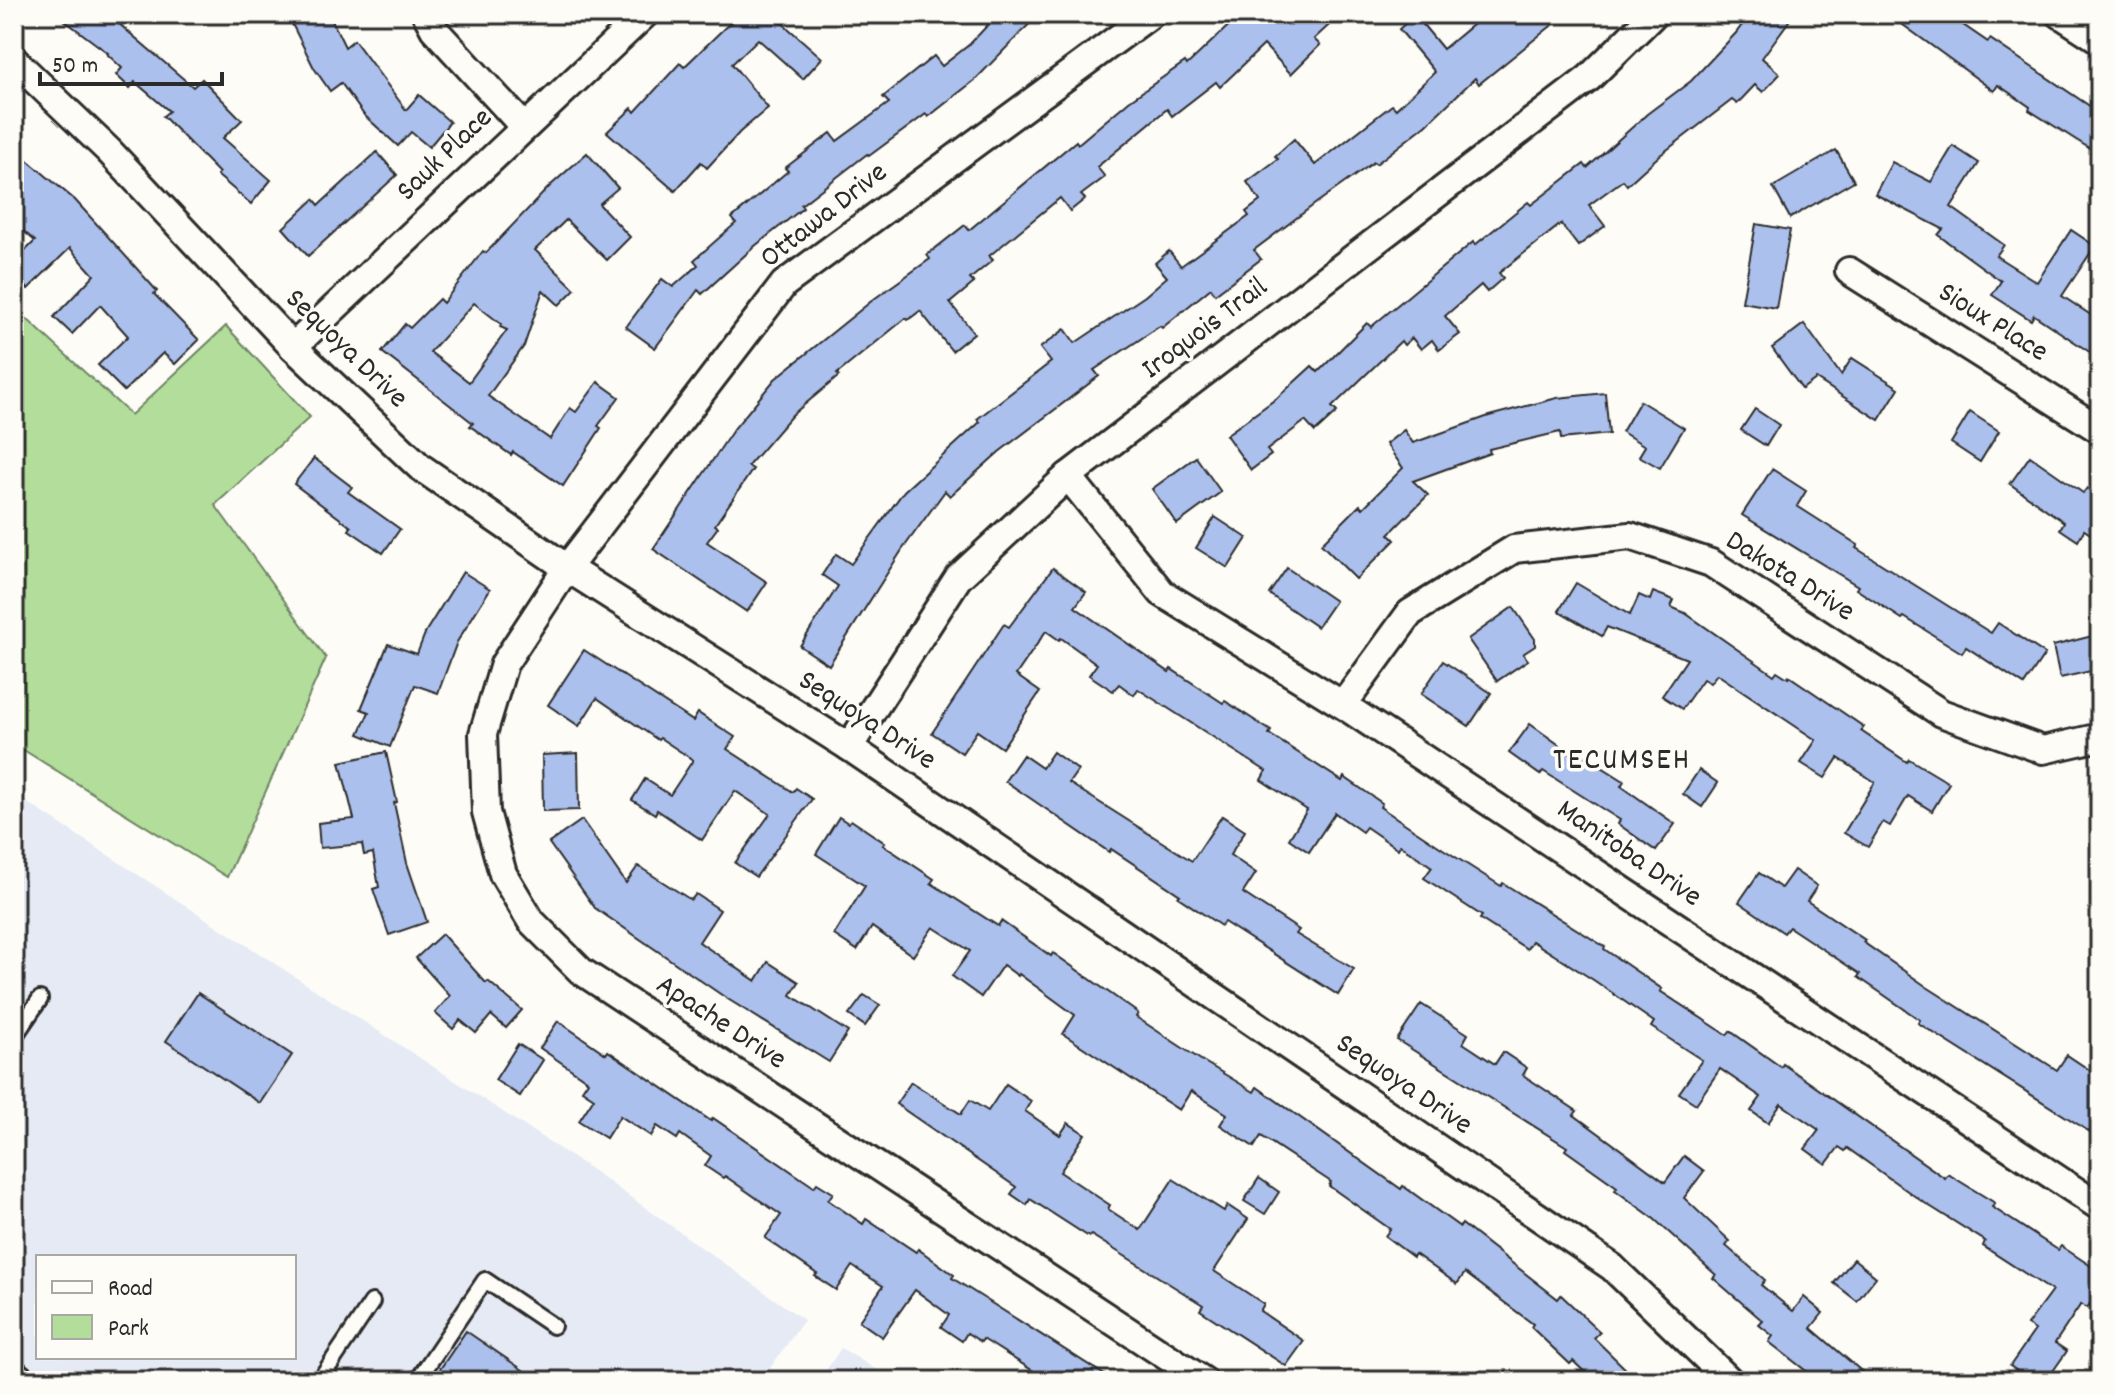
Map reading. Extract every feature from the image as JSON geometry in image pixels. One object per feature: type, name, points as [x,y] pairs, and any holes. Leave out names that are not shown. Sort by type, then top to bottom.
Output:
[{"type":"street","points":[[426,14],[434,29],[524,127]]},
{"type":"street","name":"Sauk Place","points":[[293,347],[645,14]]},
{"type":"street","name":"Ottawa Drive","points":[[567,568],[784,284],[1151,14]]},
{"type":"street","name":"Iroquois Trail","points":[[849,747],[958,578],[1068,476],[1589,78],[1654,14]]},
{"type":"street","points":[[2060,14],[2100,40]]},
{"type":"street","name":"Sequoya Drive","points":[[14,60],[109,151],[293,347],[420,467],[567,568],[849,747],[1612,1267],[1730,1381]]},
{"type":"street","name":"Sioux Place","points":[[1849,271],[2100,430]]},
{"type":"street","name":"Manitoba Drive","points":[[1068,476],[1162,593],[1343,705],[2100,1207]]},
{"type":"street","name":"Dakota Drive","points":[[1343,705],[1410,613],[1514,549],[1630,536],[1711,563],[1941,713],[2043,750],[2100,737]]},
{"type":"street","name":"Apache Drive","points":[[567,568],[504,664],[483,734],[486,812],[503,874],[531,921],[581,971],[1204,1381]]},
{"type":"lane","points":[[14,1037],[40,999]]},
{"type":"lane","points":[[417,1381],[485,1280],[553,1326]]},
{"type":"lane","points":[[319,1381],[372,1302]]},
{"type":"lane","points":[[14,1366],[32,1381]]},
{"type":"shaded area","points":[[14,794],[595,1172],[804,1320],[761,1381],[14,1381]]},
{"type":"shaded area","points":[[841,1348],[895,1381],[819,1381]]},
{"type":"green space","points":[[14,307],[131,415],[226,326],[310,417],[215,505],[326,658],[227,877],[14,744]]},
{"type":"building","points":[[56,14],[123,14],[117,22],[193,87],[202,79],[242,120],[223,138],[271,180],[251,204],[217,175],[219,173],[163,116],[169,111],[135,82],[130,88],[116,75],[122,68],[108,53]]},
{"type":"building","points":[[287,14],[329,14],[345,47],[354,40],[406,110],[419,95],[450,122],[429,147],[411,132],[398,146],[364,115],[341,83],[330,91],[314,68]]},
{"type":"building","points":[[739,14],[772,14],[822,58],[803,79],[758,39],[732,64],[768,108],[740,132],[707,168],[701,162],[675,191],[607,132],[632,108],[635,112],[680,63],[684,67]]},
{"type":"building","points":[[998,14],[1039,14],[975,80],[928,117],[926,114],[869,156],[867,154],[801,205],[803,208],[702,294],[698,290],[655,348],[626,327],[662,279],[673,287],[698,265],[694,260],[736,223],[732,218],[788,171],[785,168],[831,133],[837,141],[889,103],[883,97],[934,56],[942,66],[970,44]]},
{"type":"building","points":[[1241,14],[1341,14],[1314,39],[1320,45],[1291,74],[1264,45],[1220,87],[1216,82],[1172,116],[1167,109],[1097,167],[1105,177],[1081,195],[1085,199],[1070,211],[1060,198],[989,256],[993,260],[970,279],[974,283],[950,303],[974,333],[952,351],[920,311],[908,320],[906,318],[837,374],[839,376],[792,415],[748,466],[753,469],[707,542],[767,582],[747,612],[653,549],[733,430],[775,379],[874,299],[930,259],[927,255],[965,225],[969,230],[1076,141],[1078,144],[1129,101],[1185,62],[1187,65]]},
{"type":"building","points":[[1465,14],[1566,14],[1479,84],[1475,78],[1426,125],[1376,164],[1374,162],[1254,250],[1261,259],[1215,294],[1211,288],[1162,328],[1160,326],[1094,370],[1099,376],[999,452],[950,496],[945,491],[902,550],[829,665],[800,646],[838,586],[822,575],[836,554],[851,564],[904,491],[980,422],[977,419],[1051,362],[1040,348],[1065,329],[1075,343],[1145,296],[1167,277],[1155,263],[1169,251],[1181,266],[1249,216],[1246,212],[1260,201],[1247,182],[1278,159],[1275,156],[1294,139],[1315,165],[1392,105],[1396,109],[1435,72],[1399,29],[1415,15],[1443,49],[1473,24]]},
{"type":"building","points":[[1750,14],[1794,14],[1762,58],[1780,74],[1763,92],[1755,85],[1737,104],[1732,100],[1659,156],[1627,185],[1623,180],[1589,205],[1605,226],[1578,246],[1561,224],[1499,273],[1503,278],[1487,292],[1481,285],[1445,316],[1460,334],[1439,350],[1432,340],[1421,349],[1412,338],[1404,345],[1401,341],[1332,407],[1337,412],[1315,432],[1305,421],[1267,450],[1271,455],[1251,470],[1226,435],[1277,398],[1312,366],[1318,372],[1367,323],[1371,327],[1473,242],[1475,245],[1528,202],[1531,205],[1584,164],[1587,168],[1647,114],[1691,81]]},
{"type":"building","points":[[1888,14],[1947,14],[1988,42],[1990,39],[2100,113],[2100,155],[2029,110],[2030,107],[1998,85],[1994,91]]},
{"type":"building","points":[[1953,146],[1979,163],[1951,207],[2004,245],[1996,256],[2037,282],[2071,230],[2095,246],[2062,296],[2100,321],[2100,359],[2034,315],[2031,320],[1992,295],[2001,281],[1938,235],[1943,229],[1875,194],[1892,162],[1931,182]]},
{"type":"building","points":[[14,149],[75,200],[157,291],[154,294],[199,340],[175,364],[163,353],[124,391],[98,365],[128,336],[100,305],[72,334],[54,317],[94,275],[70,248],[28,289],[14,274],[14,262],[35,241],[14,223],[14,205],[23,194],[14,186]]},
{"type":"building","points":[[1836,150],[1854,181],[1790,218],[1773,187]]},
{"type":"building","points":[[377,152],[397,175],[308,256],[283,228],[314,199],[319,205]]},
{"type":"building","points":[[587,153],[618,188],[599,204],[630,237],[607,260],[566,220],[535,250],[575,289],[559,305],[543,290],[524,346],[488,396],[550,439],[570,408],[576,412],[598,382],[619,397],[563,486],[470,426],[473,423],[382,352],[405,324],[410,328],[439,299],[443,303],[483,251],[486,253],[550,186]],"holes":[[[474,303],[501,324],[500,327],[507,330],[469,382],[430,352]]]},
{"type":"building","points":[[1756,224],[1790,230],[1776,308],[1742,302]]},
{"type":"building","points":[[1804,324],[1841,375],[1852,358],[1899,388],[1879,420],[1816,379],[1802,389],[1772,348]]},
{"type":"building","points":[[1605,393],[1609,434],[1561,439],[1560,432],[1489,449],[1490,453],[1413,481],[1428,495],[1389,534],[1395,540],[1356,579],[1321,544],[1403,468],[1386,444],[1404,430],[1413,443],[1489,416],[1557,398]]},
{"type":"building","points":[[1640,401],[1684,428],[1660,468],[1639,456],[1645,446],[1622,432]]},
{"type":"building","points":[[1755,409],[1779,425],[1766,446],[1741,430]]},
{"type":"building","points":[[1970,412],[1999,431],[1980,462],[1951,443]]},
{"type":"building","points":[[2030,456],[2083,493],[2087,488],[2100,497],[2100,540],[2084,530],[2078,541],[2060,529],[2064,522],[2010,484]]},
{"type":"building","points":[[1196,457],[1221,492],[1177,524],[1152,489]]},
{"type":"building","points":[[314,458],[352,487],[348,492],[400,529],[383,553],[349,530],[351,527],[294,484]]},
{"type":"building","points":[[1772,469],[1806,491],[1797,506],[1858,545],[1856,548],[1991,633],[1998,623],[2045,654],[2024,685],[1966,647],[1962,653],[1904,617],[1902,619],[1856,589],[1858,586],[1742,515]]},
{"type":"building","points":[[1215,517],[1247,538],[1228,568],[1196,548]]},
{"type":"building","points":[[1053,568],[1086,592],[1075,607],[1169,672],[1171,669],[1223,703],[1225,701],[1271,731],[1269,734],[1342,781],[1344,777],[1382,803],[1380,807],[1501,886],[1503,883],[1605,947],[1662,989],[1660,991],[1727,1035],[1730,1031],[1781,1067],[1783,1064],[1945,1178],[1948,1174],[1995,1203],[1992,1207],[2058,1250],[2061,1246],[2100,1272],[2100,1289],[2087,1308],[2081,1304],[2055,1343],[2067,1351],[2046,1381],[2032,1381],[2010,1366],[2035,1330],[2027,1325],[2052,1291],[1983,1246],[1985,1241],[1847,1148],[1845,1151],[1839,1147],[1826,1164],[1805,1149],[1819,1130],[1781,1104],[1768,1123],[1751,1111],[1761,1097],[1720,1069],[1696,1104],[1679,1093],[1702,1060],[1651,1027],[1654,1022],[1595,981],[1532,941],[1527,949],[1480,919],[1482,916],[1424,878],[1432,867],[1400,845],[1398,849],[1366,827],[1362,832],[1335,813],[1309,852],[1289,839],[1307,810],[1261,780],[1266,771],[1138,689],[1134,695],[1119,684],[1113,691],[1089,675],[1097,664],[1061,638],[1059,640],[1046,631],[1016,675],[1040,692],[1002,748],[977,731],[962,753],[932,733],[1004,624],[1009,627]]},
{"type":"building","points":[[1287,568],[1335,601],[1317,627],[1269,594]]},
{"type":"building","points":[[463,572],[490,589],[457,642],[438,693],[415,685],[390,747],[359,734],[369,712],[361,709],[388,644],[417,654],[426,631]]},
{"type":"building","points":[[1576,583],[1630,615],[1639,595],[1650,600],[1653,592],[1674,600],[1671,607],[1685,613],[1774,675],[1777,671],[1789,676],[1864,727],[1861,731],[1907,762],[1909,759],[1949,783],[1932,811],[1908,796],[1890,826],[1883,822],[1868,847],[1844,833],[1875,782],[1838,758],[1825,778],[1801,763],[1816,740],[1717,674],[1710,683],[1703,679],[1682,709],[1662,696],[1687,659],[1607,627],[1602,636],[1559,611]]},
{"type":"building","points":[[1513,607],[1535,639],[1535,646],[1523,654],[1528,660],[1497,681],[1468,639]]},
{"type":"building","points":[[2100,634],[2100,669],[2060,678],[2053,646]]},
{"type":"building","points":[[584,650],[693,721],[698,713],[735,737],[727,749],[793,792],[796,788],[812,799],[756,877],[735,863],[770,814],[735,791],[702,840],[657,810],[655,814],[632,800],[645,779],[670,795],[693,760],[597,698],[579,726],[548,705]]},
{"type":"building","points":[[1443,661],[1491,693],[1469,726],[1421,694]]},
{"type":"building","points":[[1530,724],[1575,756],[1578,752],[1624,781],[1621,786],[1675,824],[1656,851],[1618,824],[1620,820],[1543,771],[1540,775],[1509,753]]},
{"type":"building","points":[[386,752],[407,863],[427,922],[389,935],[373,889],[379,887],[373,853],[364,855],[362,844],[320,848],[318,823],[354,819],[340,762]]},
{"type":"building","points":[[1053,752],[1078,770],[1069,783],[1192,861],[1222,816],[1245,831],[1230,855],[1256,873],[1243,893],[1299,930],[1296,934],[1354,969],[1338,995],[1224,922],[1221,926],[1178,897],[1180,895],[1111,849],[1109,852],[1005,781],[1023,755],[1042,768]]},
{"type":"building","points":[[578,753],[579,810],[543,811],[542,755]]},
{"type":"building","points":[[1699,770],[1718,783],[1702,807],[1683,794]]},
{"type":"building","points":[[839,817],[848,823],[851,820],[885,843],[883,845],[934,879],[931,883],[998,926],[1001,921],[1051,956],[1053,953],[1138,1013],[1136,1017],[1201,1060],[1254,1092],[1257,1087],[1401,1189],[1403,1186],[1460,1227],[1462,1224],[1558,1299],[1561,1295],[1600,1332],[1594,1338],[1638,1381],[1594,1381],[1573,1361],[1570,1364],[1531,1327],[1533,1324],[1465,1273],[1457,1284],[1415,1254],[1413,1257],[1385,1236],[1390,1229],[1329,1186],[1331,1182],[1261,1136],[1254,1147],[1220,1125],[1227,1114],[1191,1091],[1179,1110],[1063,1034],[1075,1015],[1003,965],[981,997],[952,976],[970,951],[933,927],[913,956],[872,927],[857,950],[834,935],[865,886],[816,854]]},
{"type":"building","points":[[582,820],[626,883],[638,866],[691,900],[696,894],[720,910],[699,942],[756,981],[768,962],[799,982],[791,995],[848,1032],[829,1062],[726,998],[595,908],[549,843]]},
{"type":"building","points":[[1794,870],[1817,886],[1807,901],[1927,987],[2057,1070],[2067,1055],[2100,1077],[2100,1117],[2090,1132],[1918,1023],[1920,1020],[1858,977],[1860,974],[1789,927],[1784,933],[1739,902],[1759,873],[1781,888]]},
{"type":"building","points":[[442,934],[486,983],[488,981],[522,1010],[506,1028],[491,1015],[476,1033],[460,1020],[453,1029],[435,1013],[450,996],[416,958]]},
{"type":"building","points":[[198,993],[292,1055],[260,1103],[166,1041]]},
{"type":"building","points":[[864,995],[880,1005],[865,1026],[849,1015]]},
{"type":"building","points":[[1421,1004],[1468,1034],[1463,1043],[1495,1064],[1503,1052],[1527,1068],[1523,1075],[1577,1111],[1574,1115],[1665,1182],[1684,1156],[1704,1171],[1684,1198],[1730,1241],[1726,1246],[1765,1280],[1761,1285],[1793,1311],[1804,1297],[1823,1313],[1811,1328],[1873,1381],[1819,1381],[1769,1342],[1773,1336],[1759,1325],[1763,1321],[1713,1278],[1716,1275],[1652,1217],[1615,1190],[1617,1187],[1565,1150],[1567,1147],[1397,1040]]},
{"type":"building","points":[[558,1021],[711,1121],[713,1118],[814,1187],[817,1183],[833,1193],[828,1200],[863,1224],[866,1219],[916,1252],[918,1249],[954,1275],[952,1278],[1114,1381],[1049,1381],[983,1339],[981,1342],[967,1333],[962,1341],[941,1327],[949,1315],[915,1290],[882,1337],[859,1321],[883,1286],[852,1266],[836,1290],[815,1276],[817,1274],[765,1238],[781,1215],[725,1176],[723,1178],[705,1166],[711,1156],[680,1134],[677,1139],[657,1126],[651,1136],[620,1116],[606,1138],[579,1121],[594,1098],[582,1090],[588,1081],[540,1048]]},
{"type":"building","points":[[518,1044],[543,1060],[520,1096],[495,1080]]},
{"type":"building","points":[[911,1082],[961,1114],[970,1100],[988,1111],[1006,1084],[1031,1101],[1025,1111],[1060,1135],[1068,1123],[1085,1134],[1060,1172],[1110,1205],[1108,1209],[1140,1230],[1173,1179],[1224,1211],[1227,1205],[1248,1219],[1214,1271],[1264,1304],[1260,1311],[1304,1341],[1286,1366],[1200,1310],[1203,1305],[1091,1235],[1089,1237],[1030,1199],[1027,1205],[1011,1194],[1016,1187],[896,1104]]},
{"type":"building","points":[[1259,1178],[1279,1192],[1265,1214],[1244,1201]]},
{"type":"building","points":[[1854,1259],[1876,1277],[1857,1301],[1834,1283]]},
{"type":"building","points":[[466,1331],[539,1381],[432,1381]]},
{"type":"district","name":"TECUMSEH","points":[[1622,762]]}]
